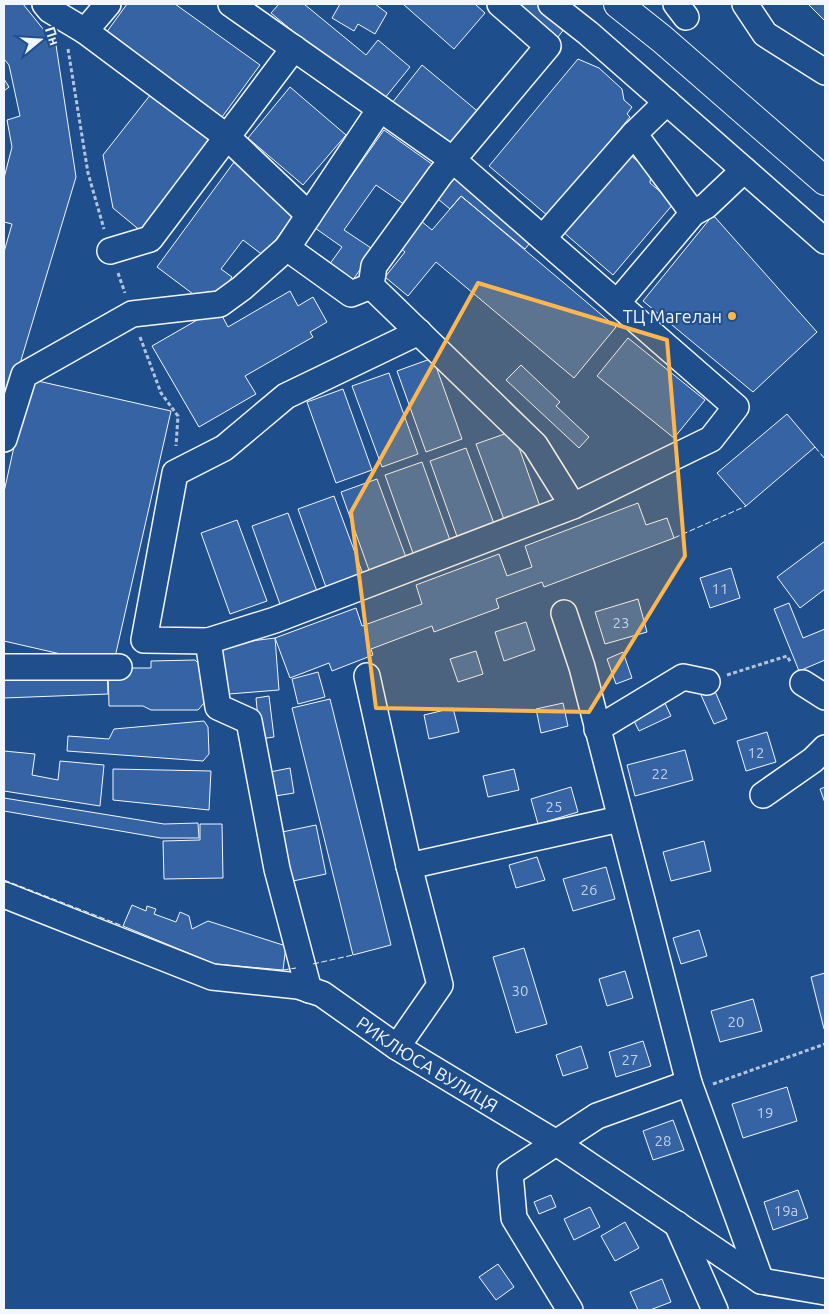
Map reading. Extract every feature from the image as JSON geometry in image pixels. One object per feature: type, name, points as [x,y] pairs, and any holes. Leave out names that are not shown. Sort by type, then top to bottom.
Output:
[{"type":"main road","points":[[618,4],[662,39],[825,181]]},
{"type":"street","points":[[45,4],[50,10],[85,30],[227,137],[309,215]]},
{"type":"street","points":[[85,30],[108,4]]},
{"type":"street","points":[[231,4],[453,160],[736,407],[711,439],[573,506],[275,620],[208,641],[144,640],[175,473],[224,448],[286,396],[419,332]]},
{"type":"street","points":[[371,286],[374,266],[453,160],[548,46],[500,4]]},
{"type":"street","points":[[551,4],[667,102],[825,242]]},
{"type":"street","points":[[745,4],[765,34],[825,72]]},
{"type":"street","points":[[110,251],[150,239],[294,48]]},
{"type":"street","points":[[543,238],[634,134],[667,102]]},
{"type":"street","points":[[4,439],[24,375],[132,314],[220,304],[242,288],[287,248],[380,108]]},
{"type":"street","points":[[634,134],[694,213]]},
{"type":"street","points":[[617,303],[694,213],[706,206],[744,170]]},
{"type":"street","points":[[287,248],[351,294],[371,286]]},
{"type":"street","points":[[371,286],[536,444],[573,506]]},
{"type":"street","points":[[564,613],[582,667],[689,1083],[761,1281]]},
{"type":"street","points":[[208,641],[218,707],[249,721],[277,869],[309,990]]},
{"type":"street","points":[[4,667],[119,667]]},
{"type":"street","points":[[366,676],[408,866],[440,985],[397,1046]]},
{"type":"street","points":[[597,729],[683,677],[707,682]]},
{"type":"street","points":[[803,683],[825,698]]},
{"type":"street","points":[[763,796],[813,760],[825,748]]},
{"type":"street","points":[[408,866],[620,819]]},
{"type":"street","name":"РИКЛЮСА ВУЛИЦЯ","points":[[4,895],[212,978],[298,986],[322,994],[397,1046],[558,1144],[761,1281],[825,1292]]},
{"type":"street","points":[[570,1310],[514,1218],[510,1173],[558,1144],[597,1116],[689,1083]]},
{"type":"street","points":[[677,1224],[715,1310]]},
{"type":"path","points":[[707,682],[786,656]]},
{"type":"path","points":[[689,1083],[699,1089],[825,1044]]},
{"type":"highlighted area","points":[[478,283],[667,340],[685,556],[589,712],[376,708],[351,512]]},
{"type":"building","points":[[4,4],[23,4],[56,45],[76,177],[4,417],[4,252],[12,224],[4,222],[4,178],[12,147],[7,120],[20,116],[9,65],[4,59]]},
{"type":"building","points":[[127,4],[175,4],[260,65],[222,117],[106,33]]},
{"type":"building","points":[[279,4],[304,4],[366,55],[378,40],[410,67],[380,104],[271,13]]},
{"type":"building","points":[[340,4],[375,4],[387,13],[375,34],[358,24],[354,31],[332,18]]},
{"type":"building","points":[[403,4],[475,4],[485,13],[454,49]]},
{"type":"building","points":[[517,4],[544,4],[568,24],[558,37]]},
{"type":"building","points":[[808,4],[825,4],[825,21]]},
{"type":"building","points":[[578,59],[599,68],[622,89],[624,100],[632,107],[627,114],[630,117],[548,216],[489,166]]},
{"type":"building","points":[[422,65],[481,114],[451,152],[392,103]]},
{"type":"building","points":[[4,79],[9,87],[4,91]]},
{"type":"building","points":[[290,87],[346,135],[303,185],[248,138]]},
{"type":"building","points":[[151,94],[213,143],[142,232],[113,208],[103,155]]},
{"type":"building","points":[[384,130],[436,167],[408,207],[376,185],[344,230],[374,250],[352,281],[329,265],[342,247],[315,228]]},
{"type":"building","points":[[628,153],[651,173],[650,183],[674,203],[613,275],[562,231]]},
{"type":"building","points":[[237,158],[295,213],[264,256],[243,240],[221,269],[232,277],[218,298],[208,291],[201,300],[157,267]]},
{"type":"building","points":[[453,170],[534,238],[525,249],[461,196],[450,209],[432,194]]},
{"type":"building","points":[[461,196],[616,327],[574,378],[436,262],[408,296],[385,277],[405,252],[399,247],[421,221],[432,230]]},
{"type":"building","name":"ТЦ Магелан","points":[[713,215],[817,332],[753,392],[643,301]]},
{"type":"building","points":[[290,291],[298,306],[313,297],[327,322],[310,332],[313,337],[245,376],[256,394],[199,427],[152,346],[218,308],[228,327]]},
{"type":"building","points":[[628,338],[705,400],[674,438],[597,376]]},
{"type":"building","points":[[433,358],[462,439],[426,452],[397,371]]},
{"type":"building","points":[[521,365],[560,402],[556,406],[589,437],[579,448],[506,380]]},
{"type":"building","points":[[389,373],[418,454],[382,467],[352,386]]},
{"type":"building","points":[[29,379],[171,411],[113,666],[4,641],[4,492]]},
{"type":"building","points":[[343,389],[372,470],[336,483],[307,402]]},
{"type":"building","points":[[787,414],[815,447],[746,506],[717,473]]},
{"type":"building","points":[[513,431],[542,512],[506,525],[476,444]]},
{"type":"building","points":[[466,448],[496,529],[459,542],[430,461]]},
{"type":"building","points":[[422,462],[451,543],[414,556],[385,475]]},
{"type":"building","points":[[377,479],[407,560],[370,573],[341,492]]},
{"type":"building","points":[[334,496],[364,577],[327,590],[298,509]]},
{"type":"building","points":[[638,503],[646,525],[667,518],[674,538],[544,587],[542,582],[496,599],[499,608],[434,632],[432,626],[371,649],[373,655],[332,671],[329,663],[290,678],[275,638],[356,608],[362,626],[422,604],[416,585],[499,554],[507,576],[532,567],[525,546]]},
{"type":"building","points":[[288,513],[318,594],[281,607],[252,526]]},
{"type":"building","points":[[237,520],[267,601],[230,614],[201,533]]},
{"type":"building","points":[[825,541],[825,589],[800,608],[777,577]]},
{"type":"building","points":[[731,568],[740,598],[710,608],[700,578]]},
{"type":"building","points":[[638,599],[647,632],[605,644],[595,612]]},
{"type":"building","points":[[789,603],[803,638],[825,629],[825,660],[799,671],[774,609]]},
{"type":"building","points":[[526,622],[535,650],[504,661],[495,632]]},
{"type":"building","points":[[275,638],[279,690],[229,694],[219,679],[217,653],[227,644]]},
{"type":"building","points":[[476,651],[483,674],[458,682],[450,659]]},
{"type":"building","points":[[623,652],[632,678],[616,684],[607,659]]},
{"type":"building","points":[[195,660],[209,674],[209,697],[198,710],[151,710],[143,706],[109,706],[108,668],[151,668],[151,661]]},
{"type":"building","points":[[107,672],[108,694],[4,698],[4,677]]},
{"type":"building","points":[[318,672],[325,697],[298,704],[292,679]]},
{"type":"building","points":[[714,689],[727,719],[714,724],[701,695]]},
{"type":"building","points":[[269,696],[274,737],[260,739],[256,698]]},
{"type":"building","points":[[330,699],[391,945],[353,955],[292,708]]},
{"type":"building","points":[[664,701],[671,716],[639,731],[632,717]]},
{"type":"building","points":[[563,703],[568,726],[541,733],[536,709]]},
{"type":"building","points":[[453,708],[459,732],[429,739],[424,715]]},
{"type":"building","points":[[204,721],[208,727],[209,754],[203,761],[67,751],[68,736],[109,739],[114,729]]},
{"type":"building","points":[[767,732],[776,762],[746,771],[737,741]]},
{"type":"building","points":[[685,750],[693,780],[635,796],[627,765]]},
{"type":"building","points":[[4,751],[35,754],[32,775],[58,780],[60,761],[104,765],[100,806],[4,791]]},
{"type":"building","points":[[290,768],[294,793],[275,796],[270,772]]},
{"type":"building","points":[[113,769],[211,771],[209,810],[113,800]]},
{"type":"building","points":[[514,769],[519,790],[488,797],[483,776]]},
{"type":"building","points":[[571,787],[578,812],[538,824],[531,799]]},
{"type":"building","points":[[825,787],[825,803],[820,789]]},
{"type":"building","points":[[4,798],[164,824],[198,823],[199,838],[161,838],[4,811]]},
{"type":"building","points":[[200,824],[222,824],[223,878],[164,879],[163,841],[200,840]]},
{"type":"building","points":[[316,825],[326,874],[293,881],[282,832]]},
{"type":"building","points":[[704,841],[711,871],[671,881],[663,852]]},
{"type":"building","points":[[537,857],[545,880],[516,888],[509,865]]},
{"type":"building","points":[[606,867],[615,899],[573,911],[563,879]]},
{"type":"building","points":[[132,905],[146,911],[147,906],[156,909],[154,914],[176,922],[180,912],[189,916],[192,929],[208,921],[286,946],[283,970],[215,964],[123,926]]},
{"type":"building","points":[[699,930],[707,956],[681,964],[673,938]]},
{"type":"building","points":[[524,948],[547,1024],[516,1033],[493,957]]},
{"type":"building","points":[[625,971],[633,998],[607,1006],[599,979]]},
{"type":"building","points":[[825,973],[825,1029],[824,1029],[811,977]]},
{"type":"building","points":[[753,999],[762,1031],[720,1042],[711,1011]]},
{"type":"building","points":[[643,1041],[651,1066],[616,1077],[609,1052]]},
{"type":"building","points":[[581,1046],[588,1068],[563,1076],[556,1055]]},
{"type":"building","points":[[787,1087],[797,1121],[743,1138],[732,1104]]},
{"type":"building","points":[[673,1120],[684,1150],[653,1160],[643,1131]]},
{"type":"building","points":[[798,1190],[808,1218],[773,1230],[764,1202]]},
{"type":"building","points":[[551,1195],[556,1207],[539,1214],[534,1202]]},
{"type":"building","points":[[590,1207],[600,1227],[574,1240],[564,1219]]},
{"type":"building","points":[[625,1222],[639,1248],[615,1261],[601,1236]]},
{"type":"building","points":[[498,1264],[514,1287],[496,1300],[479,1277]]},
{"type":"building","points":[[662,1279],[671,1302],[650,1310],[638,1310],[630,1292]]},
{"type":"fence","points":[[815,447],[825,459]]},
{"type":"fence","points":[[674,538],[746,506]]},
{"type":"fence","points":[[4,880],[123,926]]},
{"type":"fence","points":[[313,964],[353,955]]},
{"type":"fence","points":[[283,970],[296,968]]},
{"type":"place","name":"ТЦ Магелан","points":[[732,316]]}]
